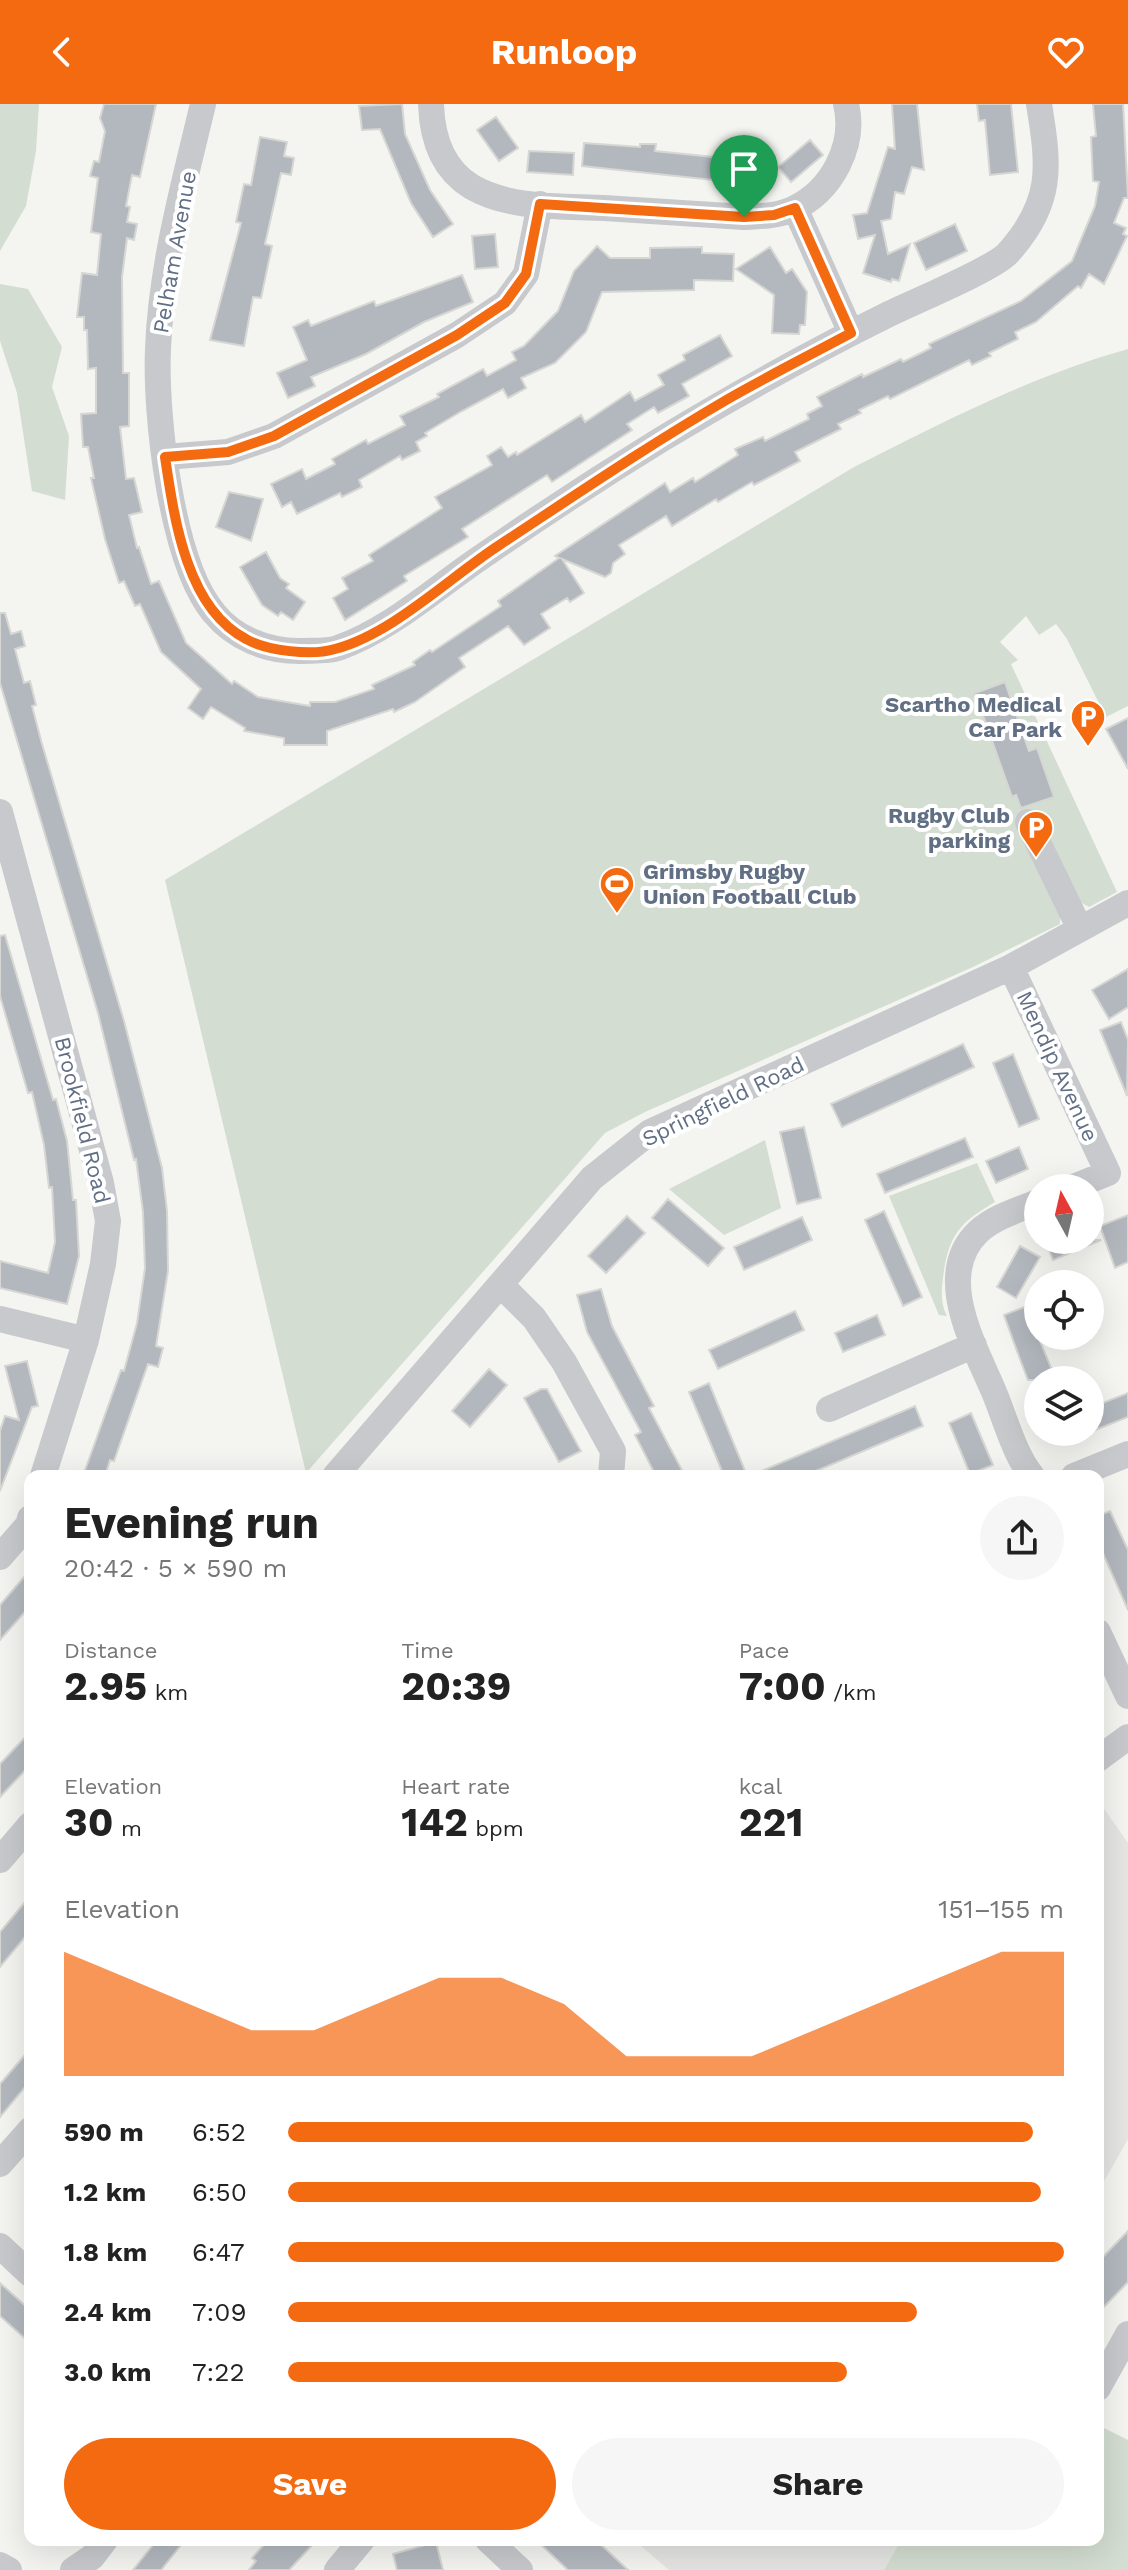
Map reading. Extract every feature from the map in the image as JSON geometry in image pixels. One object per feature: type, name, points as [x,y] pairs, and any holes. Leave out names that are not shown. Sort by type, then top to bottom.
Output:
[{"type":"street","name":"Pelham Avenue","points":[[203,104],[173,234],[161,309],[158,366],[165,457],[182,538],[195,577],[213,613],[246,639],[282,651],[334,650],[380,630],[481,557],[729,398],[1006,256],[1038,210],[1049,164],[1039,104]]},
{"type":"street","points":[[431,104],[431,129],[439,150],[452,170],[469,185],[490,196],[540,204],[744,217],[774,215],[795,208],[819,192],[836,170],[847,144],[849,115],[846,104]]},
{"type":"street","points":[[165,457],[228,452],[274,436],[457,335],[505,303],[526,274],[540,204]]},
{"type":"street","points":[[795,208],[851,333]]},
{"type":"street","name":"Brookfield Road","points":[[0,812],[101,1183],[108,1221],[103,1264],[86,1340],[45,1470]]},
{"type":"street","points":[[1028,822],[1080,929]]},
{"type":"street","name":"Springfield Road","points":[[343,1470],[592,1178],[650,1132],[1011,967],[1128,903]]},
{"type":"street","name":"Mendip Avenue","points":[[1011,967],[1118,1168]]},
{"type":"street","points":[[1024,1208],[995,1220],[978,1232],[966,1249],[959,1270],[959,1292],[974,1345],[1029,1470]]},
{"type":"street","points":[[502,1286],[534,1318],[564,1362],[613,1451],[611,1470]]},
{"type":"street","points":[[0,1319],[86,1340]]},
{"type":"street","points":[[829,1409],[974,1345]]},
{"type":"street","points":[[1089,1470],[1128,1454]]},
{"type":"street","points":[[0,1557],[24,1530]]},
{"type":"street","points":[[1104,1645],[1128,1696]]},
{"type":"street","points":[[1104,1755],[1128,1737]]},
{"type":"street","points":[[0,1860],[24,1832]]},
{"type":"street","points":[[0,2164],[24,2137]]},
{"type":"street","points":[[0,2246],[24,2268]]},
{"type":"street","points":[[1104,2377],[1128,2334]]},
{"type":"street","points":[[73,2570],[92,2557],[100,2546]]},
{"type":"street","points":[[337,2570],[357,2546]]},
{"type":"street","points":[[494,2546],[520,2570]]},
{"type":"street","points":[[0,2565],[9,2570]]},
{"type":"shaded area","points":[[0,104],[39,104],[36,151],[26,206],[0,251]]},
{"type":"shaded area","points":[[0,284],[28,289],[62,347],[52,387],[69,436],[65,500],[32,491],[17,393],[0,341]]},
{"type":"shaded area","name":"Grimsby Rugby Union Football Club","points":[[1128,349],[1128,706],[1106,717],[1067,639],[1056,624],[1039,635],[1026,616],[1000,642],[1018,660],[1011,664],[1117,892],[1089,907],[1073,898],[1061,904],[1060,924],[973,967],[645,1112],[605,1133],[309,1470],[305,1470],[165,880],[854,467],[954,417],[1092,360]]},
{"type":"shaded area","points":[[765,1140],[781,1208],[724,1235],[669,1189]]},
{"type":"shaded area","points":[[977,1163],[995,1202],[964,1224],[952,1241],[942,1288],[947,1316],[939,1315],[889,1196]]},
{"type":"shaded area","points":[[1104,1809],[1128,1843],[1128,2139],[1104,2181]]},
{"type":"shaded area","points":[[1104,2428],[1128,2440],[1128,2570],[884,2570],[898,2546],[1104,2546]]},
{"type":"shaded area","points":[[641,2546],[898,2546],[884,2570],[669,2570]]},
{"type":"building","points":[[104,104],[156,104],[140,177],[132,175],[126,206],[130,207],[127,222],[137,224],[134,240],[127,238],[122,277],[123,373],[129,373],[129,426],[120,427],[126,479],[134,478],[142,512],[129,515],[137,548],[151,584],[159,581],[186,643],[232,684],[234,681],[258,697],[310,706],[310,702],[335,702],[374,689],[372,685],[415,665],[413,662],[430,650],[432,652],[501,606],[498,601],[559,558],[555,556],[665,483],[670,492],[693,478],[695,482],[738,455],[735,449],[763,437],[765,441],[809,419],[807,414],[822,406],[817,397],[862,374],[863,377],[901,359],[903,362],[931,348],[929,344],[1021,301],[1072,261],[1095,206],[1099,182],[1093,181],[1091,137],[1096,136],[1093,104],[1123,104],[1128,198],[1124,198],[1114,223],[1126,228],[1123,234],[1127,236],[1104,284],[1089,274],[1081,288],[1078,286],[1036,322],[1015,332],[1018,339],[989,353],[991,356],[972,365],[969,360],[890,399],[888,396],[859,410],[861,413],[838,424],[841,429],[795,452],[800,461],[754,485],[752,482],[718,502],[716,499],[672,526],[666,516],[619,545],[625,554],[613,563],[611,573],[605,577],[562,559],[584,593],[570,602],[567,598],[541,614],[550,628],[524,645],[508,626],[459,658],[465,667],[415,702],[394,712],[393,709],[327,731],[327,745],[284,745],[284,738],[244,731],[245,728],[211,707],[203,719],[188,708],[201,689],[161,652],[140,604],[135,606],[124,581],[119,583],[105,539],[91,478],[94,478],[88,447],[83,447],[81,414],[96,413],[96,368],[88,369],[87,330],[84,330],[84,317],[77,317],[82,273],[97,275],[101,234],[91,232],[98,178],[90,176],[94,161],[99,162],[105,131],[100,118]]},
{"type":"building","points":[[402,104],[405,134],[430,190],[453,224],[433,237],[411,203],[380,129],[362,130],[359,106]]},
{"type":"building","points":[[892,104],[917,104],[924,170],[912,167],[904,194],[895,192],[891,219],[881,221],[888,254],[910,244],[899,281],[892,279],[891,282],[863,273],[875,235],[858,239],[853,215],[867,213],[888,147],[895,149]]},
{"type":"building","points":[[977,104],[1011,104],[1018,172],[990,175],[985,120],[979,121]]},
{"type":"building","points":[[496,117],[518,148],[499,161],[477,130]]},
{"type":"building","points":[[260,137],[287,142],[284,156],[294,158],[291,175],[281,173],[265,244],[272,246],[261,298],[253,297],[244,346],[210,340],[241,223],[236,222],[244,184],[251,185]]},
{"type":"building","points":[[810,140],[823,155],[791,182],[778,167]]},
{"type":"building","points":[[584,143],[640,147],[640,144],[656,144],[655,151],[753,161],[751,184],[582,166]]},
{"type":"building","points":[[529,151],[574,153],[573,175],[527,172]]},
{"type":"building","points":[[955,224],[967,251],[926,270],[914,243]]},
{"type":"building","points":[[495,234],[498,267],[475,269],[472,236]]},
{"type":"building","points":[[597,246],[610,258],[650,258],[650,248],[702,247],[702,253],[734,254],[733,281],[694,280],[694,290],[602,292],[586,332],[555,363],[521,378],[526,388],[508,398],[503,389],[462,411],[425,433],[427,436],[416,442],[420,451],[402,460],[400,456],[359,480],[362,487],[342,497],[340,493],[297,514],[291,502],[282,507],[271,484],[302,469],[306,479],[335,464],[332,459],[366,440],[368,444],[405,425],[400,416],[439,397],[437,394],[483,369],[487,376],[516,360],[512,352],[524,346],[558,311],[574,271]]},
{"type":"building","points":[[770,247],[786,273],[792,269],[807,292],[805,325],[800,325],[799,334],[772,333],[774,295],[736,269]]},
{"type":"building","points":[[462,275],[473,302],[424,322],[366,354],[311,377],[315,386],[288,398],[277,373],[307,360],[293,327],[308,320],[311,326],[374,301],[376,306]]},
{"type":"building","points":[[720,335],[732,356],[682,384],[689,396],[658,413],[654,407],[627,424],[632,430],[552,482],[547,475],[462,529],[468,537],[404,576],[407,581],[345,620],[333,598],[348,589],[342,578],[373,561],[369,555],[442,508],[435,497],[492,465],[487,456],[501,447],[508,457],[516,452],[517,455],[581,415],[585,422],[630,392],[635,401],[664,385],[658,375],[685,360],[683,355]]},
{"type":"building","points":[[229,492],[263,499],[251,541],[216,527]]},
{"type":"building","points":[[266,552],[280,578],[289,584],[286,588],[305,602],[293,620],[281,612],[278,616],[262,605],[240,567]]},
{"type":"building","points":[[0,613],[5,613],[11,634],[21,631],[25,646],[15,649],[24,683],[30,681],[36,705],[32,706],[42,744],[124,1021],[162,1168],[167,1211],[168,1271],[156,1346],[163,1348],[158,1367],[148,1364],[114,1461],[110,1460],[107,1470],[85,1470],[121,1370],[124,1371],[137,1323],[145,1268],[143,1212],[136,1159],[98,1013],[0,683]]},
{"type":"building","points":[[1005,682],[1029,751],[1037,748],[1054,797],[1021,808],[1016,795],[1012,797],[975,693]]},
{"type":"building","points":[[1128,718],[1128,769],[1106,729]]},
{"type":"building","points":[[5,935],[67,1141],[73,1200],[76,1200],[79,1256],[67,1304],[0,1288],[0,1261],[48,1273],[55,1242],[52,1187],[49,1188],[44,1145],[32,1092],[28,1093],[0,996],[0,936]]},
{"type":"building","points":[[1128,969],[1128,1007],[1109,1019],[1092,990]]},
{"type":"building","points":[[1121,1022],[1128,1040],[1127,1096],[1100,1030]]},
{"type":"building","points":[[963,1044],[974,1067],[842,1127],[831,1104]]},
{"type":"building","points":[[1013,1054],[1039,1119],[1019,1127],[993,1063]]},
{"type":"building","points":[[804,1127],[821,1198],[797,1204],[780,1132]]},
{"type":"building","points":[[965,1138],[973,1157],[885,1193],[877,1174]]},
{"type":"building","points":[[1019,1147],[1028,1169],[996,1183],[986,1161]]},
{"type":"building","points":[[668,1199],[724,1248],[708,1266],[652,1218]]},
{"type":"building","points":[[884,1211],[922,1297],[903,1306],[865,1220]]},
{"type":"building","points":[[1128,1215],[1128,1262],[1115,1268],[1104,1237],[1104,1224]]},
{"type":"building","points":[[627,1216],[645,1233],[606,1273],[588,1256]]},
{"type":"building","points":[[802,1217],[812,1240],[744,1270],[734,1247]]},
{"type":"building","points":[[1020,1246],[1024,1248],[1024,1254],[1040,1257],[1032,1270],[1024,1270],[1024,1284],[1016,1298],[997,1287]]},
{"type":"building","points":[[1051,1254],[1067,1254],[1053,1260]]},
{"type":"building","points":[[601,1289],[612,1326],[654,1406],[649,1408],[682,1470],[653,1470],[635,1435],[641,1432],[587,1332],[577,1295]]},
{"type":"building","points":[[1024,1307],[1024,1350],[1044,1350],[1050,1366],[1024,1366],[1024,1369],[1004,1315]]},
{"type":"building","points":[[795,1311],[804,1330],[718,1369],[709,1350]]},
{"type":"building","points":[[877,1315],[885,1335],[843,1352],[835,1333]]},
{"type":"building","points":[[27,1361],[38,1406],[32,1407],[0,1491],[0,1431],[5,1416],[19,1420],[5,1366]]},
{"type":"building","points":[[489,1369],[507,1385],[470,1427],[452,1411]]},
{"type":"building","points":[[709,1383],[745,1470],[722,1470],[689,1392]]},
{"type":"building","points":[[547,1389],[581,1451],[559,1462],[524,1398]]},
{"type":"building","points":[[1128,1393],[1128,1417],[1104,1426],[1104,1402]]},
{"type":"building","points":[[915,1406],[923,1426],[818,1470],[764,1470]]},
{"type":"building","points":[[971,1413],[993,1465],[968,1470],[949,1423]]},
{"type":"building","points":[[1110,1511],[1128,1550],[1128,1610],[1104,1556],[1104,1514]]},
{"type":"building","points":[[24,1577],[24,1613],[0,1640],[0,1605]]},
{"type":"building","points":[[24,1738],[24,1771],[0,1797],[0,1764]]},
{"type":"building","points":[[24,1903],[24,1938],[0,1967],[0,1932]]},
{"type":"building","points":[[24,2056],[24,2088],[0,2117],[0,2084]]},
{"type":"building","points":[[1128,2231],[1128,2282],[1104,2307],[1104,2256]]},
{"type":"building","points":[[0,2283],[24,2305],[24,2338],[0,2316]]},
{"type":"building","points":[[152,2546],[180,2546],[161,2570],[133,2570]]},
{"type":"building","points":[[263,2546],[311,2546],[289,2570],[249,2570],[256,2561],[252,2558]]},
{"type":"building","points":[[422,2546],[437,2546],[443,2570],[397,2570],[393,2554]]},
{"type":"building","points":[[542,2546],[602,2546],[628,2570],[568,2570]]},
{"type":"place","name":"Scartho Medical Car Park","points":[[1088,748]]},
{"type":"place","name":"Rugby Club parking","points":[[1036,859]]},
{"type":"place","name":"Grimsby Rugby Union Football Club","points":[[617,915]]},
{"type":"route","points":[[540,204],[744,217],[774,215],[795,208],[851,333],[729,398],[645,450],[481,557],[380,630],[334,650],[282,651],[246,639],[213,613],[195,577],[182,538],[171,498],[165,457],[228,452],[274,436],[457,335],[505,303],[526,274],[540,204]]}]
